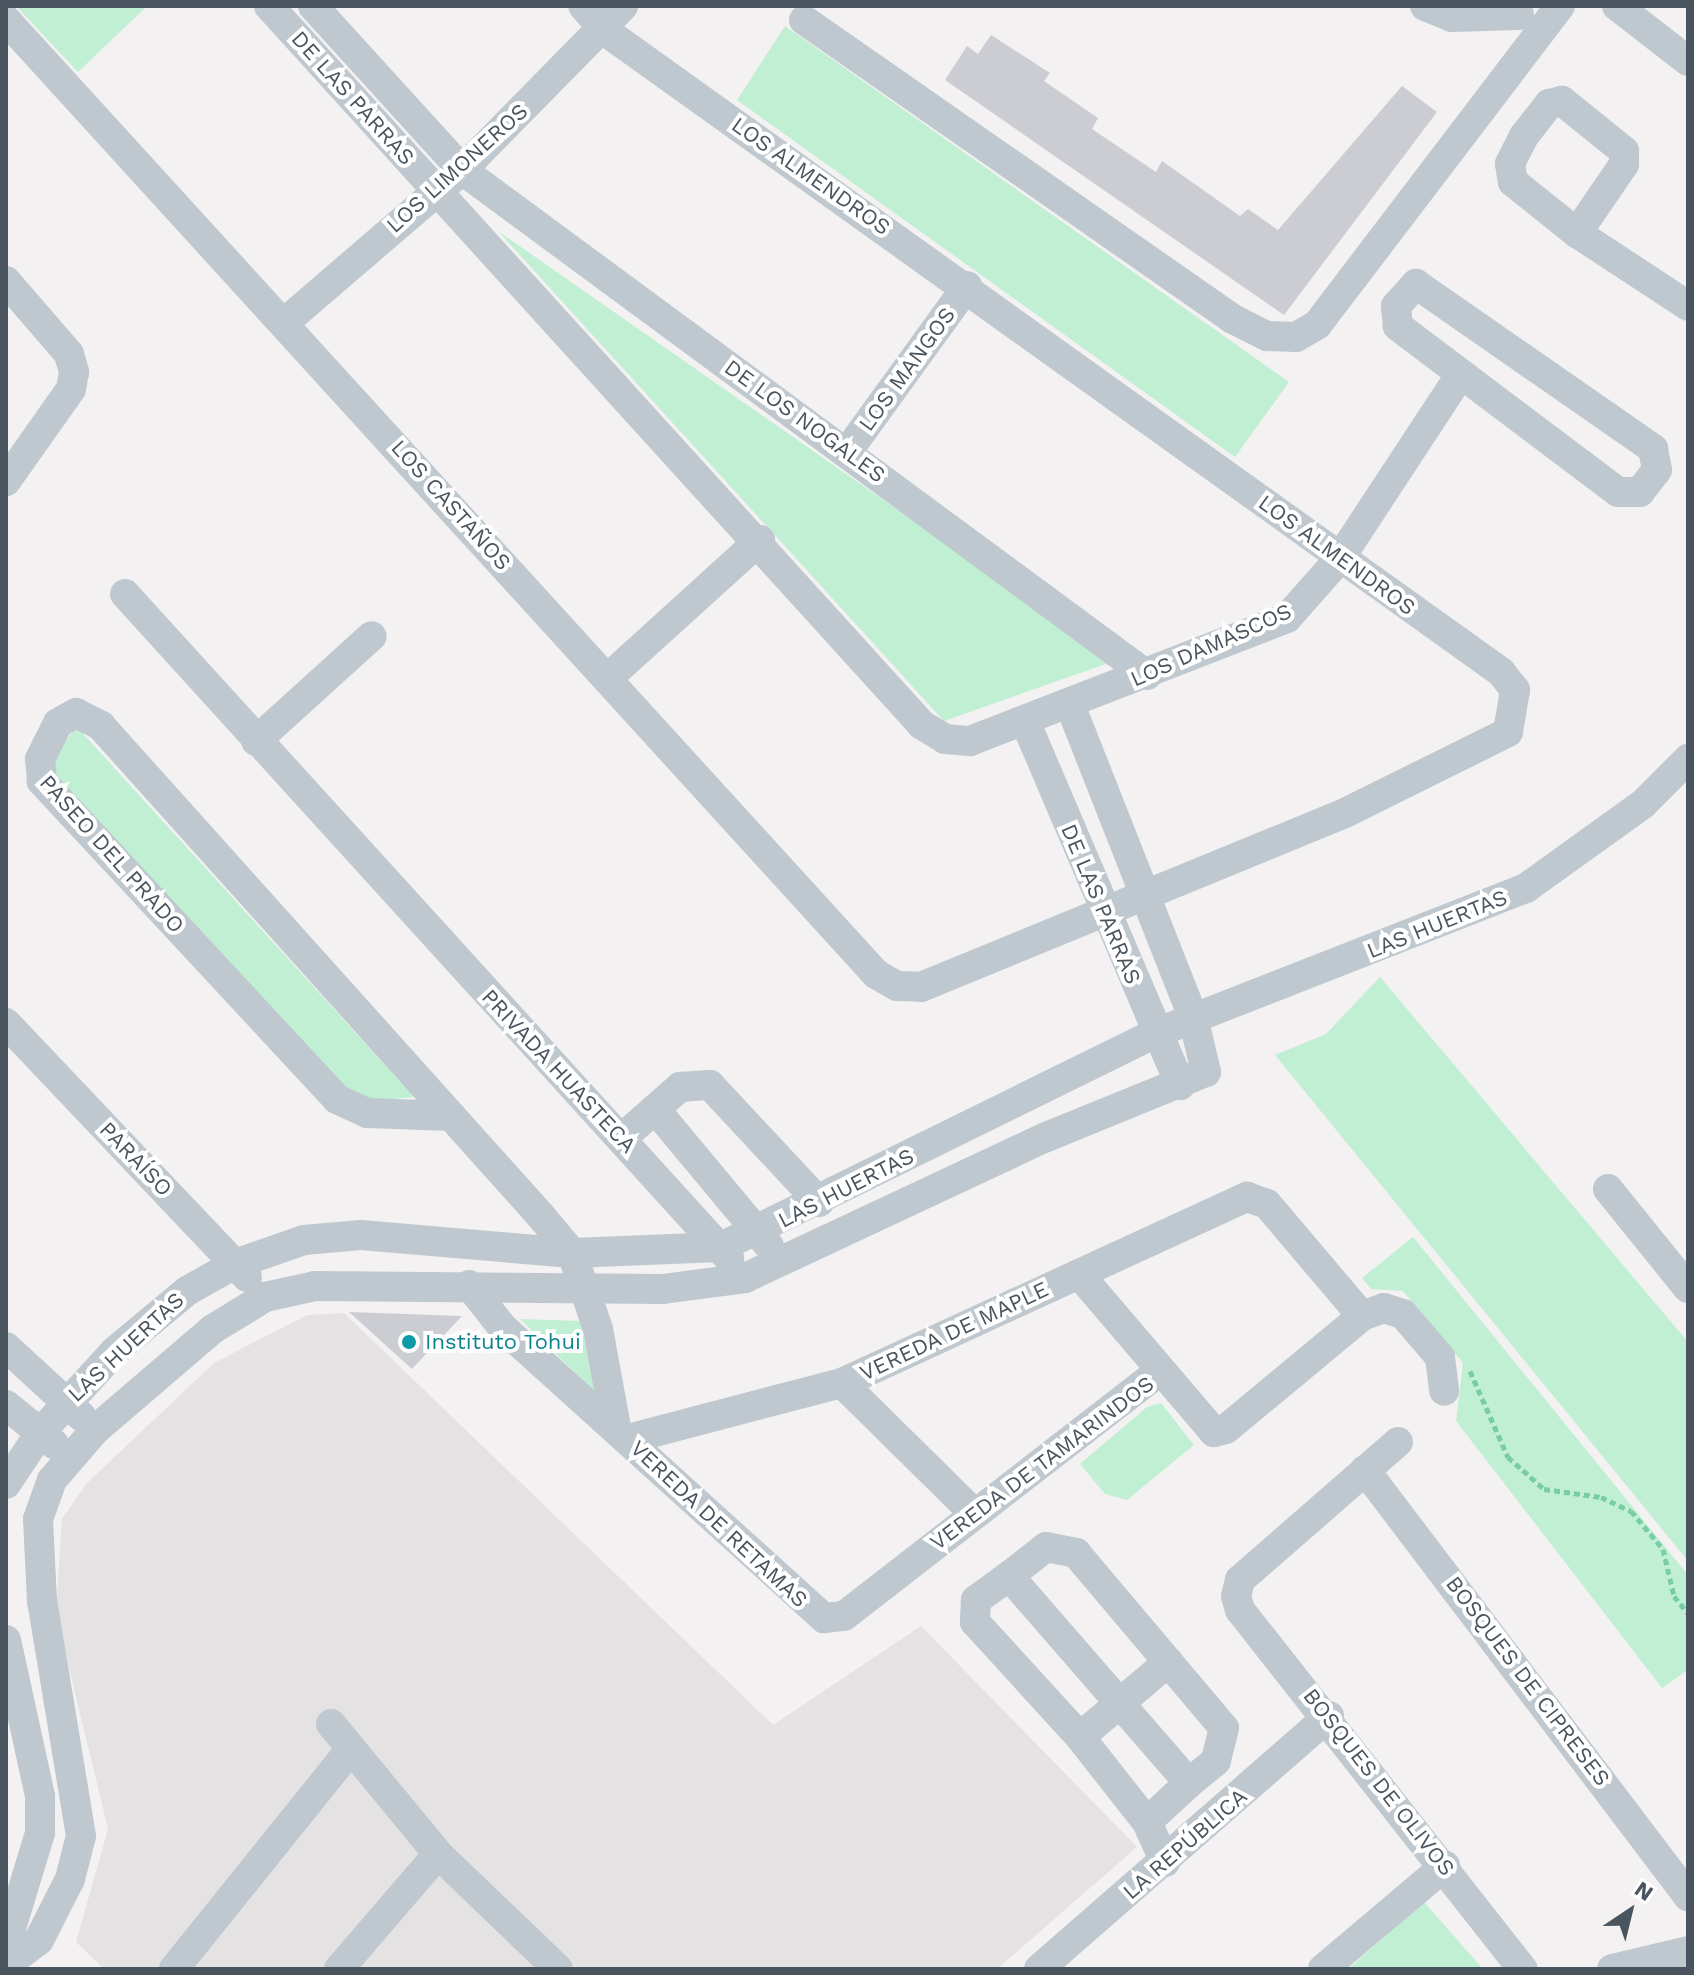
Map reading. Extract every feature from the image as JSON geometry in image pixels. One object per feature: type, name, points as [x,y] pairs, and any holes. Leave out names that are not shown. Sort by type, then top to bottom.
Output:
[{"type":"street","name":"DE LAS PARRAS","points":[[269,6],[438,190]]},
{"type":"street","name":"DE LAS PARRAS","points":[[313,6],[462,170]]},
{"type":"street","name":"LOS ALMENDROS","points":[[583,6],[605,31],[967,286],[1501,672],[1515,690],[1508,732],[1345,813],[921,987],[897,986]]},
{"type":"street","name":"LOS LIMONEROS","points":[[284,323],[462,170],[605,31],[623,6]]},
{"type":"street","points":[[1425,6],[1452,17],[1523,19],[1560,6]]},
{"type":"street","points":[[1617,6],[1688,61]]},
{"type":"street","points":[[804,20],[1233,319],[1267,336],[1296,337],[1317,325],[1523,19]]},
{"type":"street","name":"LOS CASTAÑOS","points":[[6,20],[609,677],[876,974],[897,986]]},
{"type":"street","name":"DE LOS NOGALES","points":[[462,170],[1147,675]]},
{"type":"street","points":[[438,190],[760,540],[609,677]]},
{"type":"street","points":[[1577,233],[1688,306]]},
{"type":"street","points":[[6,281],[69,354],[74,372],[71,389],[6,481]]},
{"type":"street","name":"LOS MANGOS","points":[[847,452],[967,286]]},
{"type":"street","points":[[1425,286],[1522,351],[1653,449],[1657,470],[1640,492],[1618,492],[1461,374],[1398,326],[1396,306],[1408,287],[1425,286]]},
{"type":"street","name":"LOS DAMASCOS","points":[[760,540],[922,725],[945,739],[970,741],[1147,675],[1287,618],[1340,558],[1461,374]]},
{"type":"street","name":"PRIVADA HUASTECA","points":[[125,594],[370,867],[721,1247],[745,1278]]},
{"type":"street","points":[[256,741],[372,636]]},
{"type":"street","name":"DE LAS PARRAS","points":[[1070,704],[1146,893],[1208,1064]]},
{"type":"street","name":"PASEO DEL PRADO","points":[[451,1116],[367,1113],[337,1099],[42,781],[40,759],[58,723],[76,713],[101,726],[451,1116],[572,1253],[587,1290]]},
{"type":"street","name":"DE LAS PARRAS","points":[[1025,721],[1103,911],[1180,1085]]},
{"type":"street","name":"LAS HUERTAS","points":[[6,1484],[40,1433],[67,1402],[187,1291],[235,1264],[304,1240],[361,1235],[572,1253],[721,1247],[758,1233],[1156,1033],[1526,888],[1643,804],[1688,759]]},
{"type":"street","name":"PARAÍSO","points":[[6,1023],[265,1297]]},
{"type":"street","name":"LAS HUERTAS","points":[[6,1965],[39,1940],[70,1879],[81,1836],[36,1552],[52,1480],[95,1430],[201,1338],[265,1297],[315,1286],[469,1285],[587,1290],[745,1278],[783,1263],[1044,1138],[1201,1077],[1208,1064]]},
{"type":"street","points":[[621,1139],[680,1087],[710,1085],[819,1202]]},
{"type":"street","points":[[655,1109],[783,1263]]},
{"type":"street","points":[[1608,1189],[1688,1288]]},
{"type":"street","name":"VEREDA DE MAPLE","points":[[622,1433],[842,1383],[1227,1203],[1247,1197],[1267,1204],[1362,1316]]},
{"type":"street","points":[[1079,1274],[1157,1373]]},
{"type":"street","name":"VEREDA DE RETAMAS","points":[[469,1285],[503,1328],[824,1618]]},
{"type":"street","name":"VEREDA DE RETAMAS","points":[[587,1290],[622,1433]]},
{"type":"street","points":[[1362,1316],[1384,1308],[1403,1314],[1440,1357],[1444,1391]]},
{"type":"street","name":"VEREDA DE TAMARINDOS","points":[[824,1618],[844,1616],[973,1512],[1157,1373],[1204,1428],[1226,1429],[1362,1316]]},
{"type":"street","points":[[6,1347],[95,1430]]},
{"type":"street","points":[[842,1383],[973,1512]]},
{"type":"street","points":[[6,1405],[70,1458]]},
{"type":"street","points":[[1365,1470],[1398,1442]]},
{"type":"street","name":"BOSQUES DE OLIVOS","points":[[1365,1470],[1240,1580],[1236,1596],[1240,1610],[1329,1716],[1523,1969]]},
{"type":"street","name":"BOSQUES DE CIPRESES","points":[[1365,1470],[1688,1896]]},
{"type":"street","points":[[1147,1822],[1216,1761],[1224,1728],[1076,1553],[1046,1547],[976,1600],[975,1622],[1080,1737],[1147,1822],[1165,1862]]},
{"type":"street","points":[[1009,1576],[1189,1783]]},
{"type":"street","points":[[6,1640],[40,1796],[40,1833],[6,1945]]},
{"type":"street","points":[[1080,1737],[1168,1662]]},
{"type":"street","name":"LA REPÚBLICA","points":[[1039,1969],[1329,1716]]},
{"type":"street","points":[[331,1724],[438,1854],[558,1969]]},
{"type":"street","points":[[174,1969],[351,1749]]},
{"type":"street","points":[[339,1969],[438,1854]]},
{"type":"street","points":[[1323,1969],[1445,1866]]},
{"type":"street","points":[[1612,1969],[1688,1951]]},
{"type":"path","points":[[1440,1357],[1477,1380],[1496,1438],[1535,1484],[1601,1497],[1642,1522],[1663,1549],[1674,1596],[1688,1613]]},
{"type":"shaded area","points":[[344,1313],[773,1725],[921,1626],[1137,1847],[997,1969],[104,1969],[76,1942],[108,1829],[56,1614],[62,1519],[87,1483],[214,1363],[307,1315]]},
{"type":"green space","points":[[16,6],[147,6],[78,72]]},
{"type":"green space","points":[[785,26],[1289,382],[1235,457],[737,100]]},
{"type":"green space","points":[[498,231],[1114,661],[944,721]]},
{"type":"green space","points":[[76,726],[414,1097],[355,1103],[46,770]]},
{"type":"green space","points":[[1380,977],[1688,1342],[1688,1561],[1275,1055],[1326,1034]]},
{"type":"green space","points":[[1413,1237],[1688,1575],[1688,1670],[1662,1688],[1456,1421],[1463,1363],[1403,1291],[1371,1289],[1362,1278]]},
{"type":"green space","points":[[520,1319],[580,1321],[603,1400]]},
{"type":"green space","points":[[1161,1403],[1194,1445],[1127,1500],[1105,1494],[1080,1464],[1147,1407]]},
{"type":"green space","points":[[1424,1902],[1483,1969],[1348,1969]]},
{"type":"building","points":[[991,35],[1050,73],[1044,81],[1098,118],[1092,129],[1156,172],[1162,161],[1240,216],[1248,209],[1278,230],[1402,86],[1437,112],[1284,315],[945,80],[967,46],[978,54]]},
{"type":"building","name":"Instituto Tohui","points":[[349,1312],[462,1316],[412,1369]]},
{"type":"place","name":"Instituto Tohui","points":[[409,1342]]}]
